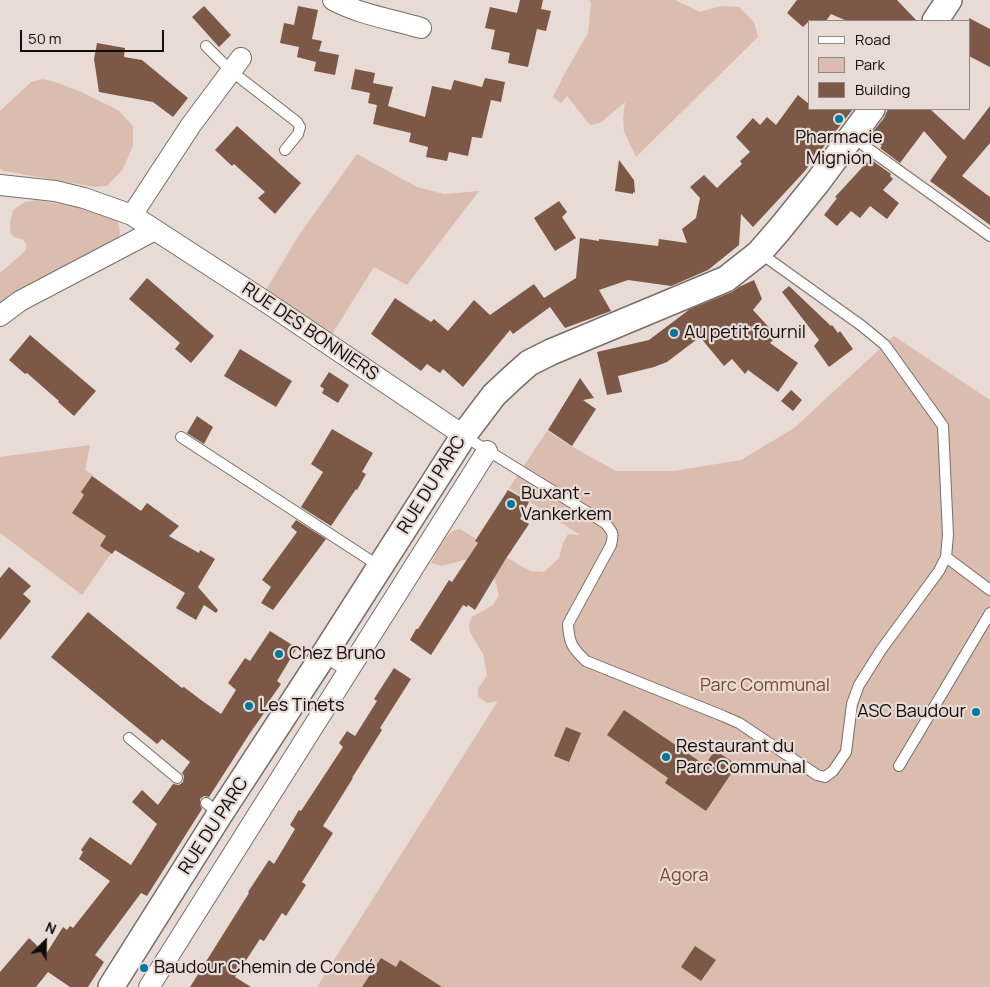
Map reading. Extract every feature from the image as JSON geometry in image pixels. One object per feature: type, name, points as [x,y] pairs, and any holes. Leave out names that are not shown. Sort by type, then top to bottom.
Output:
[{"type":"street","points":[[334,0],[369,15],[421,28]]},
{"type":"street","points":[[936,20],[949,0]]},
{"type":"street","points":[[132,215],[191,125],[236,65]]},
{"type":"street","name":"RUE DU PARC","points":[[111,987],[213,809],[323,656],[463,436],[494,395],[529,363],[551,352],[726,279],[759,252],[779,230],[871,110]]},
{"type":"street","name":"RUE DES BONNIERS","points":[[0,185],[55,191],[84,198],[132,215],[266,302],[463,436]]},
{"type":"street","points":[[0,316],[20,301],[155,230]]},
{"type":"street","name":"RUE DU PARC","points":[[149,987],[487,451]]},
{"type":"lane","points":[[206,46],[236,65],[297,122],[300,127],[298,134],[286,150]]},
{"type":"lane","points":[[852,137],[990,236]]},
{"type":"lane","points":[[463,436],[605,523],[611,529],[613,536],[611,545],[568,624],[569,637],[575,650],[586,661],[739,723],[818,775],[825,777],[833,771],[846,752],[852,704],[859,685],[939,571],[946,557],[948,535],[943,426],[885,345],[862,326],[759,252]]},
{"type":"lane","points":[[181,437],[380,566]]},
{"type":"lane","points":[[946,557],[990,590]]},
{"type":"lane","points":[[899,766],[990,613]]},
{"type":"lane","points":[[323,656],[348,672]]},
{"type":"lane","points":[[129,738],[177,778]]},
{"type":"green space","points":[[589,0],[675,0],[700,12],[720,6],[739,7],[754,22],[758,37],[636,157],[624,131],[625,102],[600,123],[590,125],[567,96],[561,103],[553,97],[588,33],[591,3]]},
{"type":"green space","points":[[43,79],[79,91],[118,110],[133,126],[133,146],[123,169],[107,186],[95,187],[0,169],[0,111],[31,82]]},
{"type":"green space","points":[[357,154],[417,187],[444,194],[479,191],[407,285],[374,267],[332,334],[266,290],[299,235]]},
{"type":"green space","points":[[36,200],[88,210],[118,221],[120,233],[117,244],[0,309],[0,273],[24,252],[27,246],[23,239],[12,235],[10,224],[13,210],[25,202]]},
{"type":"green space","name":"Parc Communal","points":[[894,336],[990,400],[990,987],[317,987],[498,701],[487,703],[478,696],[478,689],[487,675],[483,654],[470,632],[469,625],[472,617],[493,605],[499,595],[494,577],[465,560],[442,566],[431,563],[446,537],[460,529],[519,565],[531,571],[544,572],[559,558],[563,543],[568,534],[580,535],[509,488],[547,431],[616,471],[673,471],[741,460],[794,428]]},
{"type":"green space","points":[[90,445],[85,470],[93,475],[82,492],[130,526],[82,595],[0,533],[0,457]]},
{"type":"building","points":[[520,0],[543,0],[541,9],[551,11],[546,31],[537,29],[528,67],[508,63],[510,53],[491,49],[495,30],[485,28],[490,7],[517,13]]},
{"type":"building","points":[[797,0],[897,0],[916,20],[845,20],[831,14],[827,20],[808,20],[803,27],[787,13]]},
{"type":"building","points":[[204,6],[231,35],[219,47],[192,17]]},
{"type":"building","points":[[298,6],[318,10],[312,39],[322,41],[319,51],[339,55],[335,75],[314,71],[316,62],[297,57],[299,47],[280,43],[284,23],[294,25]]},
{"type":"building","points":[[969,18],[990,29],[990,67],[970,57]]},
{"type":"building","points":[[97,43],[125,48],[124,57],[142,60],[188,98],[173,117],[153,102],[99,92],[94,59]]},
{"type":"building","points":[[355,69],[375,73],[373,83],[393,87],[388,106],[425,117],[432,86],[451,90],[454,80],[482,87],[485,78],[505,82],[501,102],[491,100],[482,138],[472,137],[468,156],[449,152],[447,161],[426,157],[428,147],[409,142],[411,133],[373,124],[377,105],[368,103],[370,93],[351,89]]},
{"type":"building","points":[[798,95],[808,103],[808,110],[852,110],[804,172],[753,227],[741,214],[739,245],[708,270],[671,286],[628,280],[599,290],[611,311],[565,328],[550,307],[513,334],[510,330],[463,387],[443,369],[440,373],[427,364],[421,371],[371,334],[395,298],[431,322],[434,319],[448,331],[474,300],[490,315],[534,284],[544,298],[576,278],[580,238],[658,246],[659,239],[687,243],[682,229],[696,218],[700,198],[690,187],[704,175],[717,188],[742,164],[740,161],[750,152],[736,137],[753,118],[760,125],[767,117],[776,125]]},
{"type":"building","points":[[990,106],[990,143],[962,176],[990,197],[990,225],[930,181],[947,157],[924,131],[900,163],[880,148],[882,146],[873,139],[872,133],[884,118],[888,110],[931,110],[964,140]]},
{"type":"building","points":[[237,126],[301,183],[275,214],[258,198],[265,192],[234,164],[232,166],[215,150]]},
{"type":"building","points":[[870,159],[891,174],[890,176],[893,179],[883,190],[899,203],[887,219],[870,206],[860,218],[851,211],[837,226],[824,215],[837,198],[835,197]]},
{"type":"building","points":[[619,160],[634,180],[635,193],[633,192],[633,194],[615,191]]},
{"type":"building","points":[[559,201],[567,212],[562,217],[576,238],[555,251],[534,218]]},
{"type":"building","points":[[147,278],[214,336],[191,363],[175,349],[180,343],[129,299]]},
{"type":"building","points":[[754,280],[762,299],[753,310],[777,336],[770,343],[798,363],[778,392],[748,370],[745,374],[732,359],[724,366],[700,337],[667,362],[618,376],[622,392],[607,395],[597,352],[649,340],[690,309],[732,292]]},
{"type":"building","points":[[789,286],[832,325],[838,333],[840,331],[853,349],[829,367],[814,346],[819,340],[782,292]]},
{"type":"building","points":[[30,335],[96,391],[74,416],[27,373],[25,374],[9,360]]},
{"type":"building","points":[[240,349],[292,381],[276,407],[224,376]]},
{"type":"building","points":[[329,372],[349,385],[338,403],[322,393],[324,389],[320,386]]},
{"type":"building","points":[[580,378],[594,398],[583,400],[596,409],[572,446],[548,430]]},
{"type":"building","points":[[791,390],[802,400],[793,411],[781,401]]},
{"type":"building","points":[[197,416],[213,427],[204,444],[187,433]]},
{"type":"building","points":[[332,429],[373,453],[362,472],[366,474],[357,490],[331,526],[301,507],[323,472],[311,464]]},
{"type":"building","points":[[92,476],[141,511],[147,503],[179,526],[169,536],[199,553],[200,550],[215,559],[198,587],[218,610],[216,613],[204,605],[196,620],[176,608],[185,593],[115,550],[112,554],[100,546],[106,536],[72,513],[84,495],[81,492]]},
{"type":"building","points":[[508,490],[529,502],[520,519],[529,524],[475,610],[468,605],[467,607],[463,605],[431,655],[410,640],[449,580],[452,582],[478,543],[475,541]]},
{"type":"building","points":[[296,520],[326,539],[273,610],[261,603],[271,587],[262,580],[297,532],[291,527]]},
{"type":"building","points":[[9,567],[31,586],[23,594],[31,601],[0,640],[0,578]]},
{"type":"building","points":[[88,612],[182,688],[184,687],[221,714],[236,690],[228,683],[245,658],[250,661],[270,631],[297,648],[277,681],[281,684],[265,707],[267,709],[209,797],[204,796],[200,799],[202,809],[147,896],[141,893],[95,955],[104,962],[88,987],[70,987],[48,972],[36,987],[0,987],[0,972],[29,938],[46,954],[63,927],[67,930],[70,926],[73,928],[110,881],[79,859],[83,852],[81,850],[90,837],[131,865],[157,824],[132,802],[142,790],[158,805],[173,784],[179,785],[183,782],[184,776],[182,773],[190,762],[162,739],[157,744],[51,657]]},
{"type":"building","points":[[394,668],[411,679],[323,826],[333,833],[302,882],[306,885],[286,916],[282,913],[264,941],[260,939],[235,977],[251,987],[190,987],[269,860],[274,864],[295,829],[290,825],[343,747],[339,743],[347,731],[355,736],[377,701],[374,699]]},
{"type":"building","name":"Restaurant du Parc Communal","points":[[624,710],[705,765],[715,750],[737,765],[706,811],[665,783],[668,778],[607,735]]},
{"type":"building","points":[[566,727],[581,733],[569,762],[554,756]]},
{"type":"building","points":[[695,946],[716,960],[701,981],[681,967]]},
{"type":"building","points":[[381,958],[396,967],[400,960],[442,987],[362,987]]},
{"type":"place","name":"Pharmacie Mignion","points":[[839,119]]},
{"type":"place","name":"Au petit fournil","points":[[674,333]]},
{"type":"place","name":"Buxant - Vankerkem","points":[[511,504]]},
{"type":"place","name":"Chez Bruno","points":[[279,654]]},
{"type":"place","name":"Les Tinets","points":[[249,706]]},
{"type":"place","name":"ASC Baudour","points":[[976,712]]},
{"type":"place","name":"Restaurant du Parc Communal","points":[[666,757]]},
{"type":"place","name":"Baudour Chemin de Condé","points":[[144,968]]},
{"type":"park label","name":"Agora","points":[[684,876]]}]
